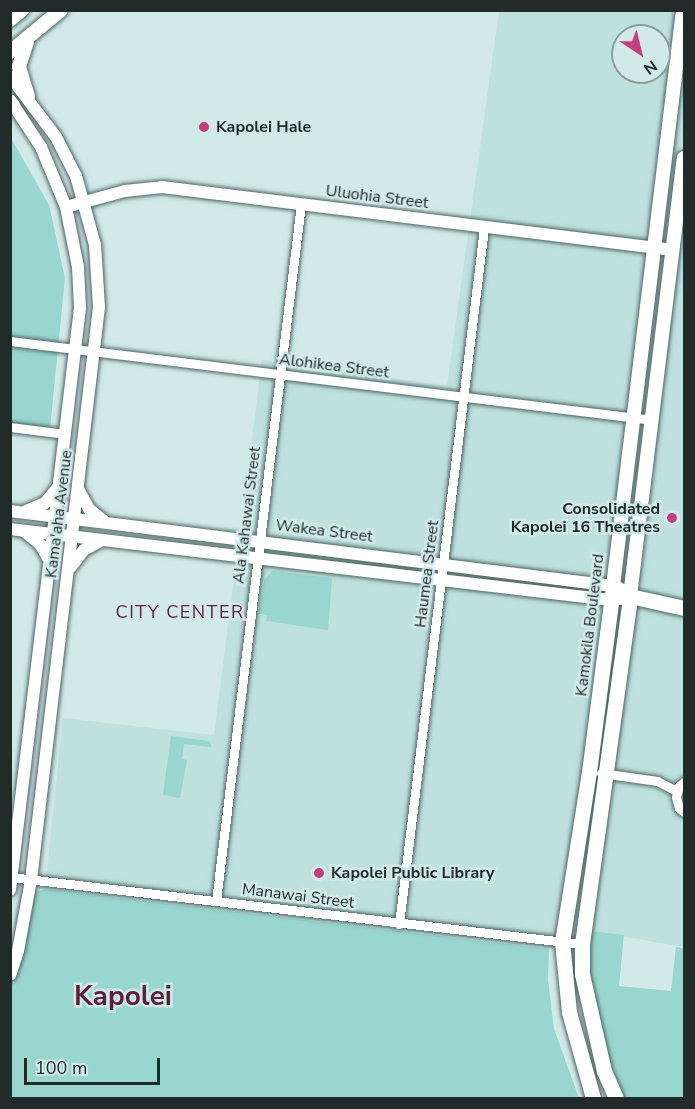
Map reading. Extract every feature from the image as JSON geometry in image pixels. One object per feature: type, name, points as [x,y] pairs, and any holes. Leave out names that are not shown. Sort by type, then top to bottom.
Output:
[{"type":"main road","points":[[10,52],[61,10]]},
{"type":"main road","name":"Kamokila Boulevard","points":[[593,1098],[569,1012],[562,942],[589,772],[683,10]]},
{"type":"main road","points":[[28,97],[19,67],[23,50],[30,36]]},
{"type":"main road","points":[[616,1098],[604,1071],[587,1004],[582,974],[582,944],[653,420],[679,251],[684,158]]},
{"type":"main road","name":"Wakea Street","points":[[612,593],[684,608]]},
{"type":"street","name":"Kama'aha Avenue","points":[[10,76],[28,97],[67,156],[85,201],[98,268],[99,316],[31,880],[18,951],[10,975]]},
{"type":"street","name":"Kama'aha Avenue","points":[[11,882],[57,517],[80,308],[78,267],[66,207],[49,162],[12,102]]},
{"type":"street","name":"Uluohia Street","points":[[66,207],[125,191],[162,187],[679,251]]},
{"type":"street","name":"Ala Kahawai Street","points":[[216,901],[301,204]]},
{"type":"street","name":"Haumea Street","points":[[399,924],[484,228]]},
{"type":"street","name":"Alohikea Street","points":[[10,341],[653,420]]},
{"type":"street","points":[[10,427],[66,434]]},
{"type":"street","points":[[16,512],[45,503],[61,483]]},
{"type":"street","points":[[78,489],[89,508],[105,522]]},
{"type":"street","name":"Wakea Street","points":[[16,512],[443,564],[612,593]]},
{"type":"street","points":[[16,530],[40,544],[51,563]]},
{"type":"street","name":"Wakea Street","points":[[16,530],[441,582],[612,593]]},
{"type":"street","points":[[68,570],[84,550],[102,540]]},
{"type":"street","points":[[589,772],[657,781],[677,791]]},
{"type":"street","points":[[684,782],[677,791],[676,802],[684,812]]},
{"type":"street","name":"Manawai Street","points":[[11,882],[31,880],[582,944]]},
{"type":"shaded area","points":[[499,11],[684,11],[684,947],[591,931],[549,949],[45,889],[63,718],[214,735],[262,360],[447,386]]},
{"type":"shaded area","points":[[10,136],[49,205],[65,278],[50,429],[11,426]]},
{"type":"shaded area","points":[[272,571],[332,578],[328,630],[266,621],[267,615],[259,614],[264,580]]},
{"type":"shaded area","points":[[171,736],[209,741],[211,745],[211,747],[184,744],[182,759],[187,760],[180,798],[163,795]]},
{"type":"shaded area","points":[[45,889],[549,949],[548,980],[554,1029],[579,1098],[11,1098],[10,980],[33,893]]},
{"type":"shaded area","points":[[591,931],[624,935],[619,986],[671,991],[676,947],[684,948],[684,1098],[624,1098],[601,1036],[592,996],[589,965]]},
{"type":"place","name":"Kapolei Hale","points":[[204,127]]},
{"type":"place","name":"Consolidated Kapolei 16 Theatres","points":[[672,518]]},
{"type":"place","name":"Kapolei Public Library","points":[[319,873]]},
{"type":"district","name":"CITY CENTER","points":[[180,612]]},
{"type":"district","name":"Kapolei","points":[[123,996]]}]
